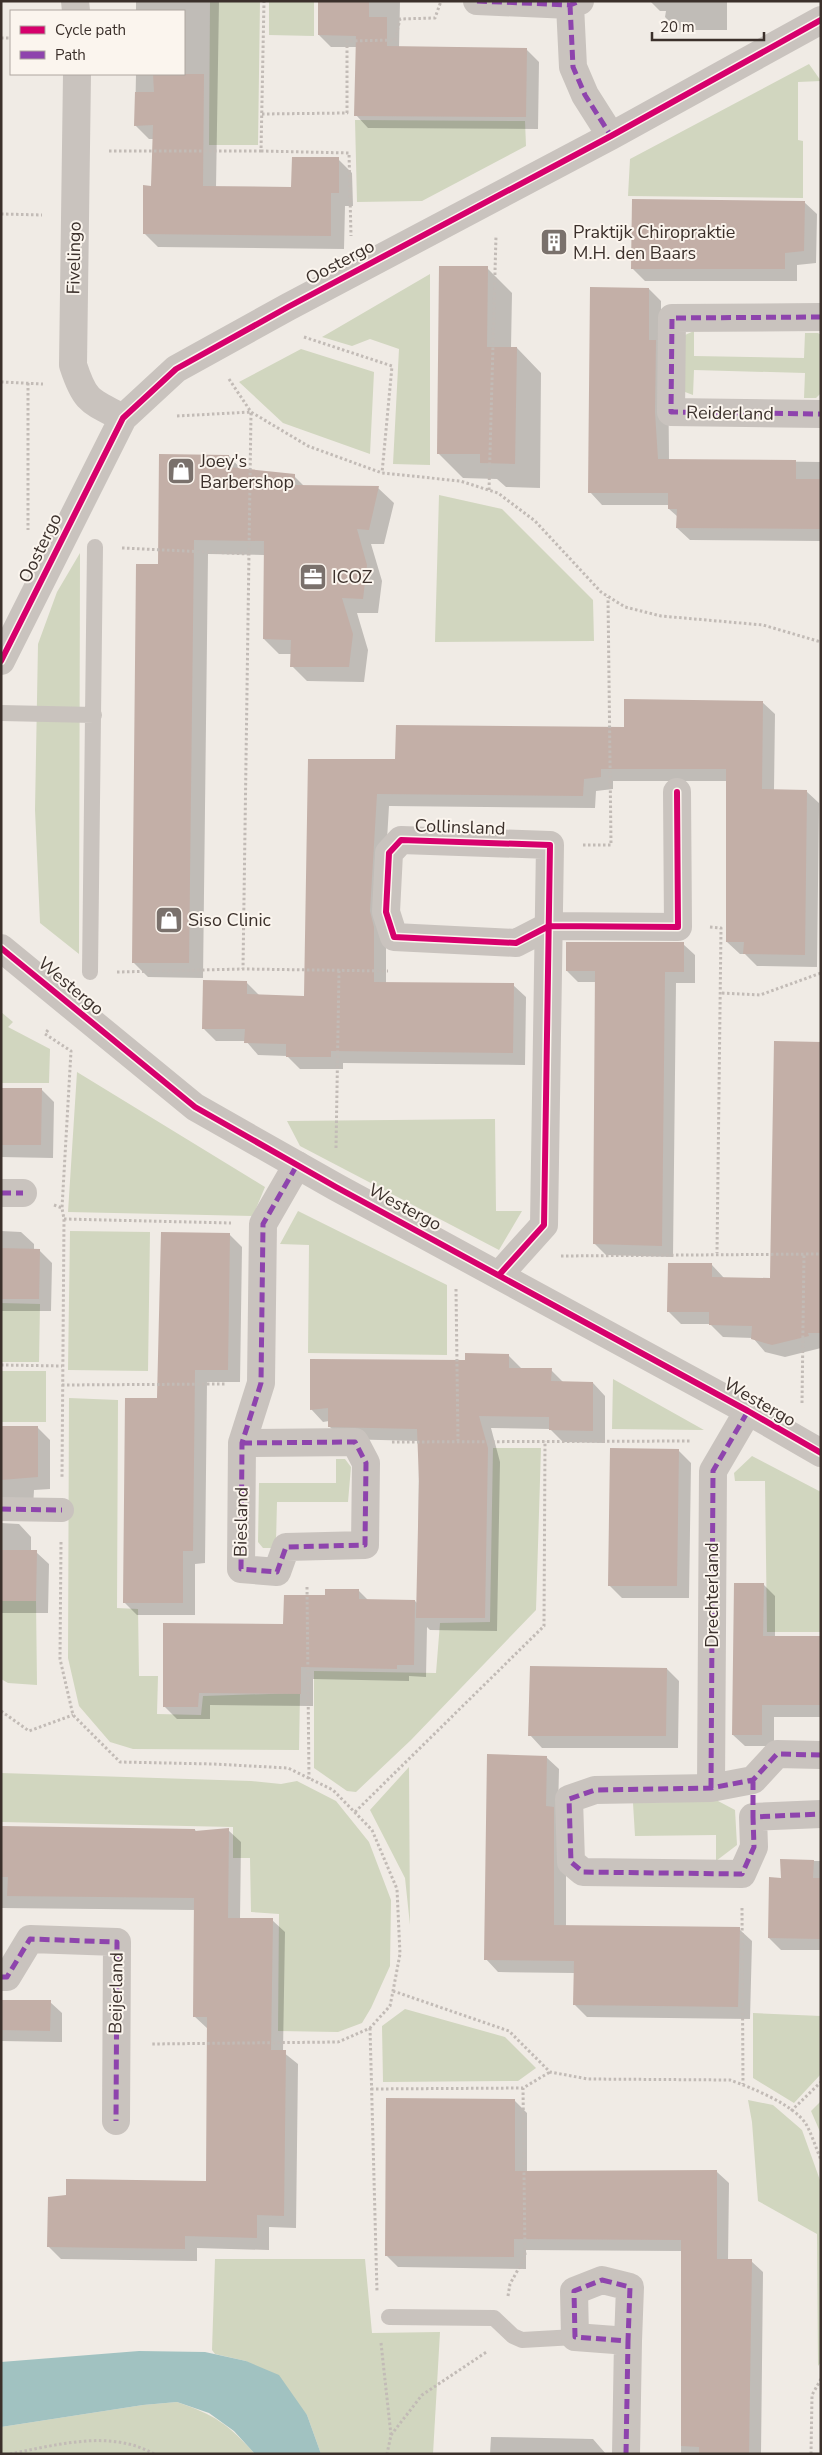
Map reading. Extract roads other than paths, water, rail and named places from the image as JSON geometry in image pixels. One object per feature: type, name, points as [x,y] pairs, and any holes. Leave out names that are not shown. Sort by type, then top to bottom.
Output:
[{"type":"street","points":[[477,1],[575,3],[573,68],[584,95],[611,136]]},
{"type":"street","name":"Oostergo","points":[[1,660],[123,418],[176,369],[351,273],[611,136],[821,20]]},
{"type":"street","name":"Fivelingo","points":[[77,75],[73,365],[79,385],[90,401],[123,418]]},
{"type":"street","name":"Reiderland","points":[[821,317],[672,318],[671,412],[821,414]]},
{"type":"street","points":[[508,1266],[544,1225],[549,926],[678,927],[677,792]]},
{"type":"street","name":"Collinsland","points":[[401,840],[550,846],[549,926],[516,943],[394,937],[386,912],[390,853],[401,840]]},
{"type":"street","name":"Westergo","points":[[1,948],[195,1107],[336,1187],[455,1251],[508,1266],[811,1448]]},
{"type":"street","name":"Biesland","points":[[242,1443],[355,1442],[366,1463],[365,1545],[286,1546],[277,1572],[241,1569],[242,1443],[261,1383],[263,1224],[297,1165]]},
{"type":"street","name":"Drechterland","points":[[711,1788],[713,1471],[748,1411]]},
{"type":"street","points":[[1,1509],[62,1510]]},
{"type":"street","points":[[753,1780],[754,1847],[742,1874],[583,1872],[570,1862],[569,1799],[595,1790],[711,1788],[753,1780],[777,1754],[821,1755]]},
{"type":"street","points":[[753,1817],[821,1814]]},
{"type":"street","name":"Beijerland","points":[[1,1977],[7,1977],[30,1939],[117,1942],[116,2121]]},
{"type":"street","points":[[626,2454],[630,2287],[602,2280],[574,2292],[575,2337],[628,2341]]},
{"type":"lane","points":[[90,972],[95,547]]},
{"type":"lane","points":[[1,713],[94,715]]},
{"type":"lane","points":[[389,2317],[494,2318],[513,2336],[522,2340],[575,2337]]},
{"type":"water","points":[[139,2351],[205,2352],[246,2361],[279,2375],[307,2415],[321,2454],[255,2454],[234,2431],[209,2413],[177,2402],[143,2405],[1,2427],[1,2362]]},
{"type":"place","name":"Praktijk Chiropraktie M.H. den Baars","points":[[554,242]]},
{"type":"place","name":"Joey's Barbershop","points":[[181,471]]},
{"type":"place","name":"ICOZ","points":[[313,577]]},
{"type":"place","name":"Siso Clinic","points":[[169,920]]}]
